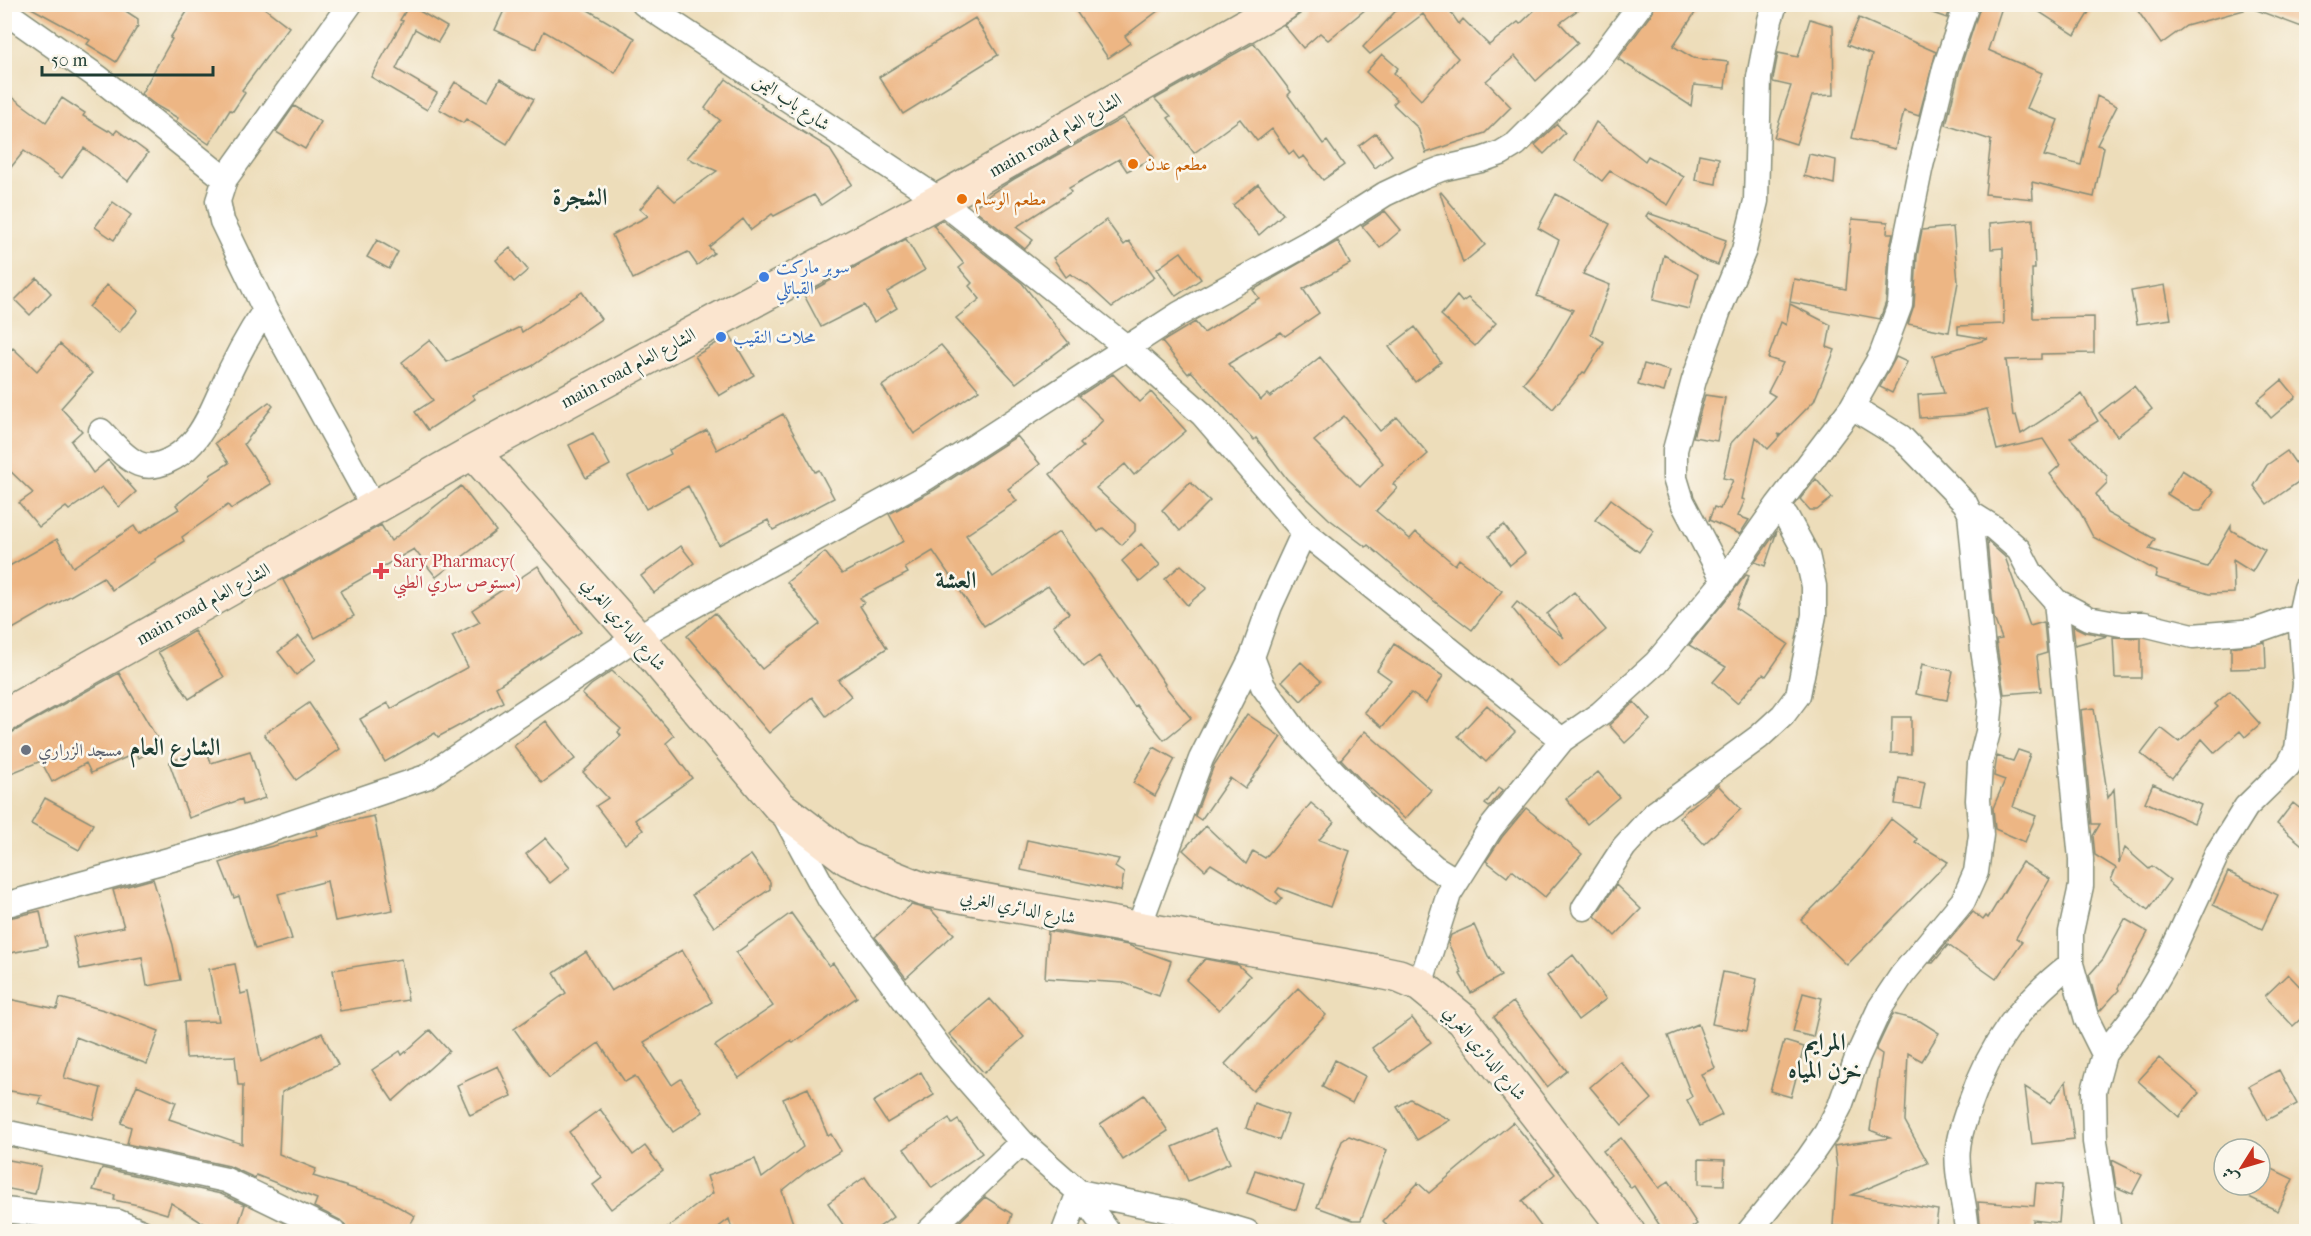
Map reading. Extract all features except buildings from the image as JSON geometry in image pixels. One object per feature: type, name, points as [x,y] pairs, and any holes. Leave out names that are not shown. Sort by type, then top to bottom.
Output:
[{"type":"street","points":[[350,4],[225,179],[218,201],[222,220],[265,310],[374,508]]},
{"type":"street","name":"main road الشارع العام","points":[[4,716],[473,452],[940,200],[1284,4]]},
{"type":"street","points":[[4,905],[238,841],[426,777],[637,637],[926,478],[1179,314],[1308,243],[1385,194],[1441,169],[1481,160],[1501,153],[1516,144],[1593,68],[1641,4]]},
{"type":"street","points":[[1724,581],[1682,501],[1675,478],[1675,450],[1694,380],[1744,250],[1756,201],[1759,77],[1775,4]]},
{"type":"street","points":[[1420,985],[1449,894],[1490,829],[1562,740],[1601,713],[1656,663],[1724,581],[1852,407],[1881,356],[1900,304],[1903,254],[1920,170],[1945,68],[1967,4]]},
{"type":"street","name":"شارع باب اليمن","points":[[657,7],[940,200],[1126,347],[1202,414],[1304,532],[1562,740]]},
{"type":"street","points":[[13,11],[225,179]]},
{"type":"street","points":[[101,431],[120,451],[139,464],[156,466],[192,443],[204,425],[239,354],[265,310]]},
{"type":"street","points":[[1749,1232],[1808,1159],[1826,1132],[1840,1106],[1857,1058],[1880,1008],[1902,975],[1963,900],[1976,872],[1981,835],[1977,800],[1980,764],[1988,732],[1991,701],[1983,650],[1970,513],[1965,503],[1901,437],[1852,407]]},
{"type":"street","name":"شارع الدائري الغربي","points":[[473,452],[637,637],[780,807],[848,859],[921,889],[1380,972],[1399,976],[1420,985],[1463,1020],[1628,1232]]},
{"type":"street","points":[[1584,908],[1624,847],[1654,814],[1759,737],[1783,715],[1798,695],[1814,615],[1814,586],[1807,555],[1786,516],[1777,506]]},
{"type":"street","points":[[1970,513],[1994,528],[2019,550],[2031,573],[2056,601],[2088,618],[2121,624],[2144,624],[2193,636],[2255,631],[2303,614]]},
{"type":"street","points":[[1138,929],[1201,759],[1252,657],[1270,606],[1304,532]]},
{"type":"street","points":[[2109,1232],[2095,1142],[2094,1091],[2104,1053],[2142,1005],[2162,969],[2218,852],[2246,807],[2289,766],[2298,749],[2305,684],[2303,614],[2307,588]]},
{"type":"street","points":[[2056,601],[2081,859],[2081,886],[2071,932],[2071,964],[2087,1020],[2104,1053]]},
{"type":"street","points":[[1252,657],[1263,686],[1301,738],[1375,815],[1434,867],[1457,881]]},
{"type":"street","points":[[780,807],[830,900],[943,1052],[1022,1142],[1079,1192],[1108,1232]]},
{"type":"street","points":[[1966,1221],[1957,1165],[1958,1147],[1981,1072],[2000,1038],[2025,1004],[2071,964]]},
{"type":"street","points":[[4,1132],[226,1180],[333,1232]]},
{"type":"street","points":[[928,1232],[1022,1142]]},
{"type":"street","points":[[1064,1232],[1079,1192]]},
{"type":"street","points":[[1079,1192],[1182,1213],[1247,1232]]},
{"type":"street","points":[[4,1210],[118,1222],[142,1232]]},
{"type":"place","name":"مطعم عدن","points":[[1133,164]]},
{"type":"place","name":"مطعم الوسام","points":[[962,199]]},
{"type":"place","name":"سوبر ماركت القباتلي","points":[[764,277]]},
{"type":"place","name":"محلات النقيب","points":[[721,337]]},
{"type":"place","name":"Sary Pharmacy( مستوص ساري الطبي)","points":[[381,571]]},
{"type":"place","name":"مسجد الزراري","points":[[26,750]]},
{"type":"district","name":"الشجرة","points":[[580,197]]},
{"type":"district","name":"العشة","points":[[956,580]]},
{"type":"district","name":"الشارع العام","points":[[175,747]]},
{"type":"district","name":"المرايم خزن المياه","points":[[1825,1056]]}]
